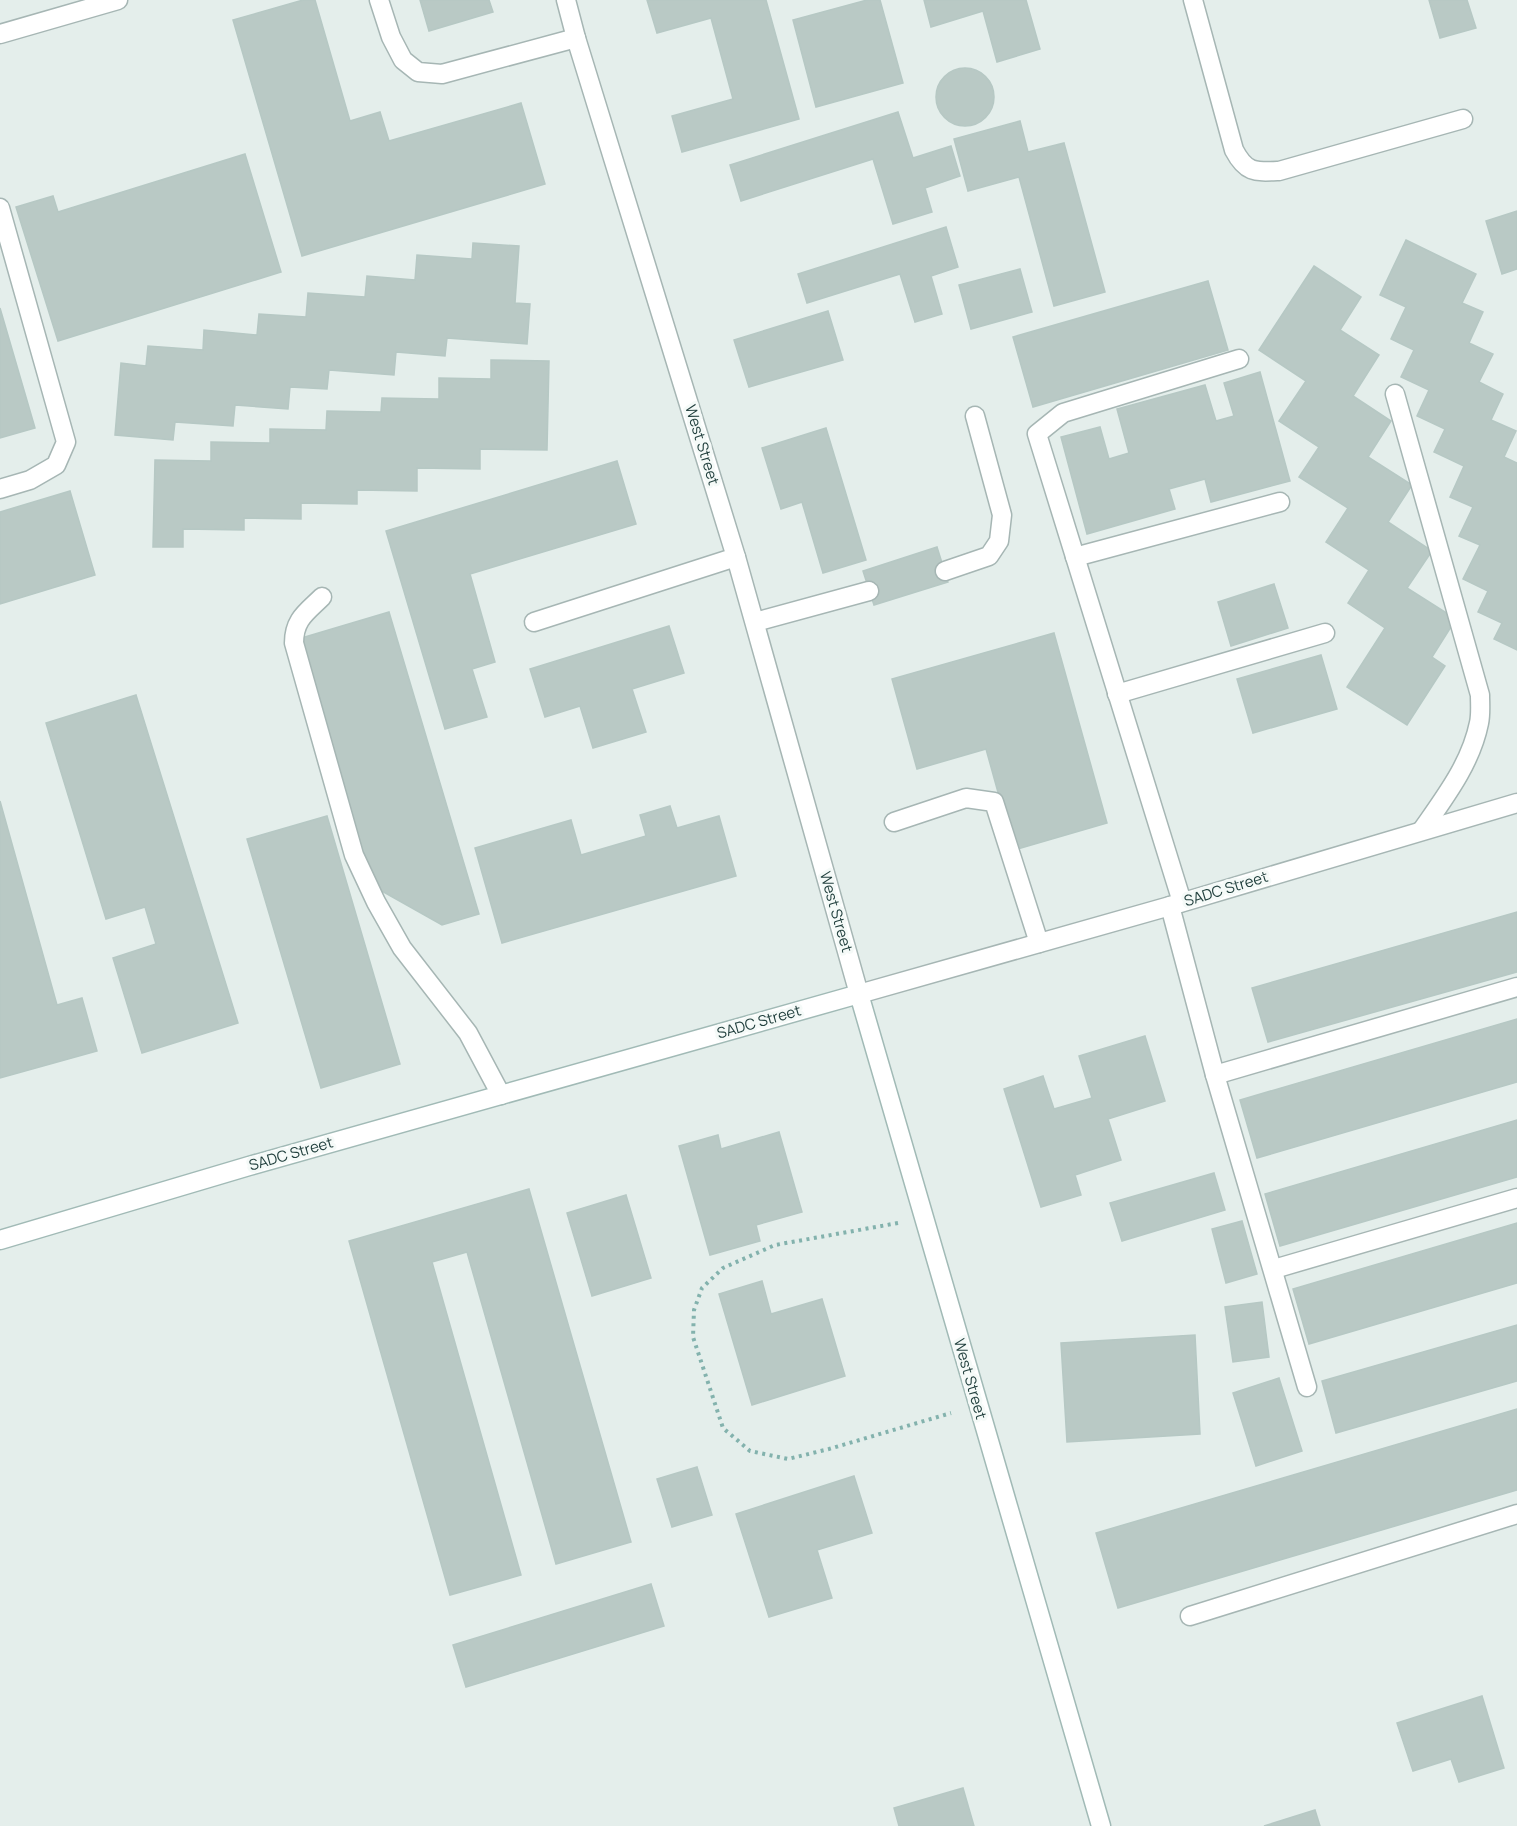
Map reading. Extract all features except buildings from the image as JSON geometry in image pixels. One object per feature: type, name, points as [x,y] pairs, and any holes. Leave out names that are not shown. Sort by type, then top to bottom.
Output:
[{"type":"street","points":[[0,34],[118,0]]},
{"type":"street","points":[[379,0],[391,37],[403,60],[418,72],[442,74],[576,38]]},
{"type":"street","name":"West Street","points":[[566,0],[736,557],[858,994],[1101,1826]]},
{"type":"street","points":[[1193,0],[1234,150],[1241,164],[1257,172],[1279,171],[1462,119]]},
{"type":"street","points":[[0,208],[66,442],[56,465],[30,480],[0,489]]},
{"type":"street","points":[[1239,360],[1063,413],[1037,435],[1117,694],[1176,904],[1215,1075],[1307,1387]]},
{"type":"street","points":[[1395,394],[1480,695],[1480,721],[1472,746],[1457,778],[1422,830]]},
{"type":"street","points":[[945,571],[989,556],[999,541],[1002,515],[975,416]]},
{"type":"street","points":[[1075,557],[1280,502]]},
{"type":"street","points":[[534,622],[736,557]]},
{"type":"street","points":[[754,622],[869,591]]},
{"type":"street","points":[[322,597],[297,622],[294,643],[354,855],[376,902],[402,948],[468,1033],[501,1095]]},
{"type":"street","points":[[1117,694],[1324,633]]},
{"type":"street","points":[[894,822],[966,798],[994,802],[1039,943]]},
{"type":"street","name":"SADC Street","points":[[0,1239],[1176,904],[1517,803]]},
{"type":"street","points":[[1215,1075],[1517,987]]},
{"type":"street","points":[[1274,1269],[1517,1198]]},
{"type":"street","points":[[1190,1616],[1517,1514]]},
{"type":"path","points":[[924,1218],[775,1245],[723,1268],[702,1288],[694,1310],[693,1337],[723,1428],[750,1451],[788,1459],[978,1405]]}]
